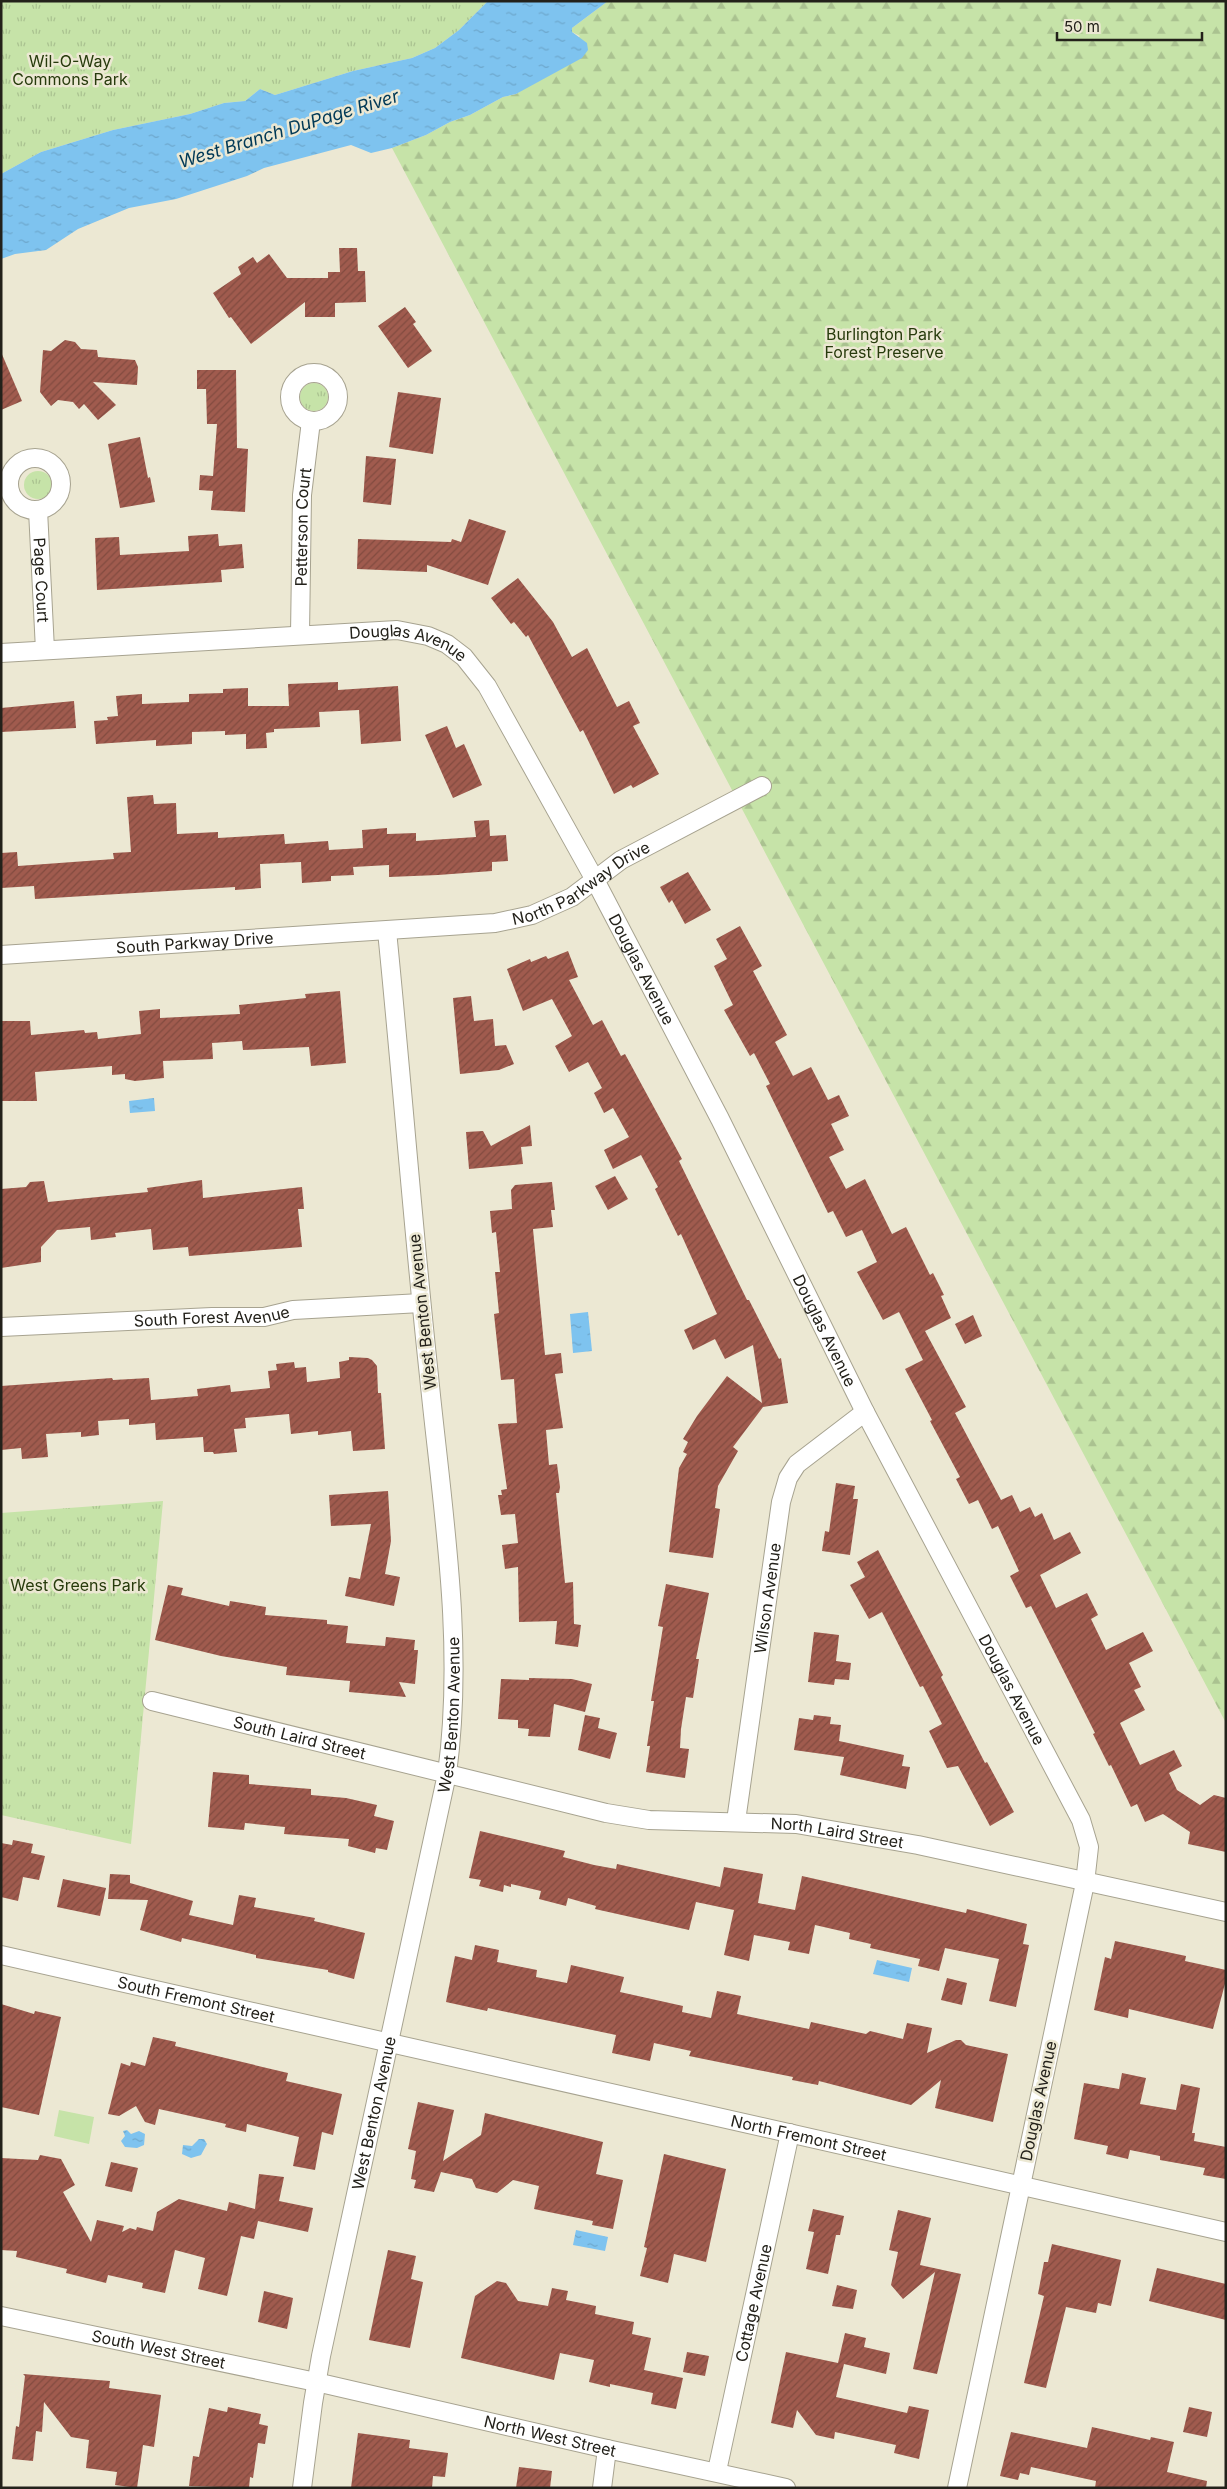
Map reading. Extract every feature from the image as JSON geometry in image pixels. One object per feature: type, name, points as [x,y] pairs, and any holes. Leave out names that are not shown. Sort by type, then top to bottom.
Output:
[{"type":"street","name":"Petterson Court","points":[[300,635],[302,495],[311,421]]},
{"type":"street","name":"Page Court","points":[[38,510],[45,650]]},
{"type":"street","name":"Douglas Avenue","points":[[1,653],[300,635],[409,631],[447,644],[464,657],[487,686],[595,880],[720,1119],[865,1412],[1081,1820],[1089,1846],[1085,1882],[957,2488]]},
{"type":"street","name":"North Parkway Drive","points":[[386,932],[495,923],[532,915],[572,897],[621,860],[762,786]]},
{"type":"street","name":"South Parkway Drive","points":[[1,955],[386,932]]},
{"type":"street","name":"West Benton Avenue","points":[[302,2488],[316,2382],[448,1774],[455,1699],[453,1612],[386,932]]},
{"type":"street","name":"South Forest Avenue","points":[[1,1327],[212,1317],[264,1317],[293,1310],[421,1302]]},
{"type":"street","name":"Wilson Avenue","points":[[736,1821],[781,1502],[788,1478],[797,1464],[865,1412]]},
{"type":"street","name":"South Laird Street","points":[[152,1701],[448,1774]]},
{"type":"street","name":"North Laird Street","points":[[448,1774],[606,1813],[649,1820],[796,1824],[890,1840],[1226,1912]]},
{"type":"street","name":"South Fremont Street","points":[[1,1956],[390,2042]]},
{"type":"street","name":"North Fremont Street","points":[[390,2042],[1020,2187],[1226,2232]]},
{"type":"street","name":"Cottage Avenue","points":[[717,2471],[790,2133]]},
{"type":"street","name":"South West Street","points":[[1,2316],[316,2382]]},
{"type":"street","name":"North West Street","points":[[316,2382],[786,2488]]},
{"type":"street","points":[[602,2488],[607,2449]]},
{"type":"green space","name":"Wil-O-Way Commons Park","points":[[1,1],[488,1],[459,30],[435,48],[412,58],[353,71],[275,95],[260,89],[245,101],[224,103],[190,114],[113,130],[41,152],[1,174]]},
{"type":"green space","name":"Burlington Park Forest Preserve","points":[[608,1],[1226,1],[1226,1723],[392,148],[470,115],[503,97],[516,94],[531,84],[580,36],[572,32],[572,28]]},
{"type":"green space","points":[[314,383],[324,387],[328,397],[324,407],[314,411],[304,407],[300,397],[304,387]]},
{"type":"green space","points":[[38,471],[48,475],[52,485],[48,495],[38,499],[28,495],[24,485],[28,475]]},
{"type":"green space","name":"West Greens Park","points":[[163,1501],[131,1844],[1,1815],[1,1513]]},
{"type":"green space","points":[[59,2110],[94,2117],[89,2144],[54,2136]]},
{"type":"water","name":"West Branch DuPage River","points":[[488,1],[608,1],[572,28],[572,32],[587,43],[588,50],[582,58],[516,94],[503,97],[470,115],[450,122],[426,135],[392,148],[371,153],[351,145],[264,168],[247,176],[176,199],[129,208],[78,229],[46,250],[15,254],[1,259],[1,174],[41,152],[113,130],[190,114],[224,103],[245,101],[260,89],[275,95],[353,71],[412,58],[435,48],[459,30]]},
{"type":"water","points":[[154,1098],[155,1111],[130,1113],[129,1101]]},
{"type":"water","points":[[588,1312],[592,1351],[573,1353],[570,1314]]},
{"type":"water","points":[[877,1960],[912,1968],[909,1982],[873,1974]]},
{"type":"water","points":[[127,2130],[131,2134],[139,2131],[145,2134],[144,2145],[137,2148],[125,2147],[121,2141],[125,2136],[123,2131]]},
{"type":"water","points":[[199,2139],[204,2139],[207,2144],[201,2155],[191,2158],[182,2154],[183,2145],[192,2146]]},
{"type":"water","points":[[576,2230],[608,2237],[605,2251],[573,2245]]},
{"type":"building","points":[[339,248],[357,248],[358,271],[365,271],[366,302],[335,303],[335,317],[305,317],[305,302],[251,344],[231,317],[229,318],[213,293],[241,274],[238,267],[253,257],[257,263],[269,254],[287,278],[328,278],[328,272],[340,272]]},
{"type":"building","points":[[405,307],[416,322],[413,324],[432,351],[408,368],[378,326]]},
{"type":"building","points":[[65,340],[75,342],[81,349],[97,350],[98,357],[135,360],[138,367],[137,385],[93,382],[116,405],[98,420],[84,404],[79,409],[73,402],[58,400],[51,406],[40,392],[43,350],[51,351]]},
{"type":"building","points":[[1,352],[22,401],[1,410]]},
{"type":"building","points":[[197,370],[236,370],[237,448],[248,449],[245,512],[211,510],[213,491],[199,490],[200,475],[213,476],[217,424],[207,424],[206,389],[197,389]]},
{"type":"building","points":[[398,392],[441,398],[433,454],[389,447]]},
{"type":"building","points":[[140,437],[155,502],[120,508],[108,444]]},
{"type":"building","points":[[366,456],[396,459],[391,505],[363,502]]},
{"type":"building","points":[[469,519],[506,531],[488,585],[427,565],[427,572],[357,569],[358,539],[451,542],[452,539],[461,542]]},
{"type":"building","points":[[218,534],[219,546],[242,544],[244,568],[221,570],[222,582],[97,590],[95,538],[119,537],[120,555],[189,551],[188,536]]},
{"type":"building","points":[[518,578],[553,622],[572,657],[587,648],[617,707],[629,701],[640,723],[633,726],[659,774],[633,788],[631,785],[614,794],[583,730],[580,732],[528,635],[526,637],[514,622],[511,624],[491,598]]},
{"type":"building","points":[[338,682],[338,690],[398,686],[401,741],[361,744],[359,710],[319,712],[320,727],[274,729],[274,732],[266,733],[267,748],[246,749],[246,734],[225,735],[225,731],[192,732],[192,744],[156,746],[156,740],[96,744],[94,721],[108,720],[107,717],[118,716],[116,696],[142,694],[142,704],[189,702],[189,694],[223,693],[223,689],[248,688],[248,706],[289,706],[288,684]]},
{"type":"building","points":[[74,701],[76,728],[1,732],[1,708]]},
{"type":"building","points":[[447,726],[456,748],[464,744],[482,785],[453,798],[425,735]]},
{"type":"building","points":[[153,795],[154,804],[176,803],[177,834],[218,832],[218,838],[284,834],[285,844],[328,841],[329,850],[363,848],[362,830],[387,828],[387,834],[416,833],[416,841],[476,837],[474,821],[489,820],[490,836],[506,835],[508,861],[492,862],[492,871],[389,877],[389,865],[353,867],[354,875],[331,876],[331,881],[302,883],[301,862],[260,864],[261,888],[235,890],[235,887],[35,899],[34,886],[1,888],[1,853],[17,852],[18,866],[114,859],[113,853],[131,852],[127,797]]},
{"type":"building","points":[[688,872],[711,910],[685,924],[672,900],[669,903],[660,887]]},
{"type":"building","points":[[740,926],[762,966],[753,971],[787,1035],[775,1042],[793,1076],[811,1067],[828,1100],[839,1095],[849,1116],[831,1124],[844,1150],[829,1157],[846,1189],[865,1179],[892,1234],[906,1227],[930,1275],[933,1273],[944,1295],[941,1296],[951,1318],[925,1331],[966,1407],[955,1413],[1001,1500],[1012,1495],[1020,1512],[1030,1507],[1035,1517],[1042,1513],[1054,1540],[1070,1532],[1081,1553],[1040,1575],[1056,1608],[1087,1593],[1098,1615],[1091,1619],[1106,1650],[1143,1632],[1153,1651],[1129,1663],[1141,1687],[1134,1690],[1145,1710],[1120,1723],[1140,1765],[1174,1750],[1182,1766],[1169,1773],[1177,1790],[1200,1805],[1214,1795],[1226,1798],[1226,1852],[1188,1844],[1190,1832],[1163,1814],[1145,1822],[1137,1804],[1131,1807],[1111,1765],[1109,1766],[1093,1734],[1095,1733],[1031,1606],[1026,1608],[1010,1576],[1019,1571],[998,1526],[992,1529],[978,1500],[969,1504],[956,1479],[960,1477],[905,1369],[923,1360],[899,1312],[883,1320],[857,1272],[877,1262],[862,1230],[846,1237],[833,1211],[828,1213],[766,1086],[770,1084],[754,1053],[750,1056],[724,1010],[733,1005],[714,966],[727,959],[716,939]]},
{"type":"building","points":[[568,951],[578,977],[569,980],[593,1025],[602,1020],[621,1056],[625,1054],[682,1159],[679,1161],[747,1300],[749,1300],[779,1359],[781,1358],[788,1403],[763,1407],[733,1447],[738,1451],[718,1486],[715,1508],[720,1509],[713,1558],[669,1552],[679,1468],[687,1454],[683,1452],[688,1442],[683,1439],[697,1416],[727,1376],[762,1403],[753,1345],[725,1359],[715,1339],[693,1350],[684,1330],[717,1314],[681,1234],[678,1236],[655,1189],[658,1187],[641,1155],[613,1169],[604,1150],[629,1137],[613,1108],[604,1113],[594,1093],[602,1088],[588,1062],[569,1072],[555,1046],[572,1036],[552,999],[523,1011],[507,969],[530,959],[531,962],[546,956],[548,959]]},
{"type":"building","points":[[340,991],[346,1063],[311,1066],[309,1047],[243,1050],[242,1041],[212,1043],[213,1059],[163,1061],[164,1078],[135,1081],[125,1079],[125,1074],[112,1075],[112,1066],[35,1072],[37,1101],[1,1101],[1,1021],[30,1021],[31,1035],[84,1030],[85,1033],[97,1032],[98,1039],[141,1034],[139,1011],[160,1009],[160,1018],[240,1014],[239,1005],[306,998],[305,994]]},
{"type":"building","points":[[471,996],[474,1021],[493,1019],[495,1046],[506,1045],[514,1064],[499,1070],[460,1074],[453,998]]},
{"type":"building","points":[[530,1125],[532,1146],[521,1147],[523,1164],[469,1169],[466,1132],[483,1131],[491,1146]]},
{"type":"building","points":[[615,1176],[628,1199],[608,1210],[595,1186]]},
{"type":"building","points":[[202,1180],[203,1198],[302,1187],[304,1209],[298,1209],[302,1247],[189,1256],[188,1247],[153,1250],[151,1229],[115,1233],[116,1237],[91,1240],[90,1227],[57,1230],[41,1247],[41,1262],[1,1268],[1,1189],[26,1187],[30,1182],[44,1181],[48,1202],[148,1192],[147,1188]]},
{"type":"building","points":[[552,1182],[555,1210],[551,1210],[553,1227],[533,1229],[545,1355],[561,1353],[563,1373],[555,1374],[563,1428],[546,1430],[549,1465],[557,1464],[560,1487],[559,1493],[556,1493],[565,1583],[573,1582],[574,1624],[581,1625],[578,1647],[555,1644],[557,1621],[519,1622],[518,1567],[505,1569],[502,1545],[518,1543],[515,1514],[501,1515],[498,1495],[502,1495],[501,1490],[507,1489],[498,1424],[517,1423],[514,1379],[501,1380],[494,1314],[499,1313],[495,1272],[500,1272],[496,1232],[492,1233],[490,1211],[512,1209],[511,1190],[515,1185]]},
{"type":"building","points":[[973,1315],[982,1336],[965,1344],[955,1324]]},
{"type":"building","points":[[349,1357],[368,1358],[377,1366],[378,1393],[381,1393],[385,1449],[353,1451],[351,1431],[318,1435],[318,1431],[291,1434],[289,1414],[245,1418],[246,1428],[234,1429],[237,1452],[214,1454],[213,1452],[204,1452],[203,1437],[156,1440],[155,1423],[129,1425],[129,1419],[98,1421],[99,1435],[81,1437],[81,1432],[46,1434],[48,1457],[22,1459],[21,1448],[1,1450],[1,1386],[112,1378],[113,1380],[149,1378],[151,1400],[198,1396],[197,1389],[230,1385],[231,1392],[270,1388],[268,1371],[277,1370],[276,1364],[294,1362],[295,1368],[306,1367],[307,1382],[340,1378],[339,1362],[349,1360]]},
{"type":"building","points":[[836,1483],[855,1486],[853,1499],[858,1499],[850,1555],[822,1551],[825,1531],[829,1532]]},
{"type":"building","points":[[388,1491],[391,1541],[385,1574],[400,1577],[394,1606],[345,1596],[349,1577],[360,1579],[371,1524],[331,1526],[329,1495]]},
{"type":"building","points":[[878,1550],[943,1675],[941,1677],[985,1763],[987,1762],[1014,1812],[990,1826],[958,1766],[947,1768],[929,1731],[942,1724],[923,1686],[920,1687],[882,1612],[869,1619],[850,1585],[865,1577],[857,1562]]},
{"type":"building","points":[[666,1584],[709,1593],[696,1659],[699,1659],[693,1698],[686,1697],[681,1729],[680,1748],[689,1749],[685,1778],[646,1772],[650,1746],[647,1746],[654,1701],[651,1701],[663,1627],[658,1626]]},
{"type":"building","points":[[168,1585],[183,1588],[181,1595],[229,1606],[230,1601],[266,1607],[265,1615],[327,1620],[327,1624],[348,1626],[346,1643],[385,1646],[386,1637],[415,1640],[414,1650],[418,1650],[415,1684],[399,1682],[406,1697],[349,1692],[350,1681],[286,1675],[287,1667],[221,1656],[155,1640]]},
{"type":"building","points":[[814,1632],[839,1635],[836,1661],[851,1663],[849,1680],[835,1679],[834,1685],[808,1682]]},
{"type":"building","points":[[529,1678],[572,1679],[592,1684],[585,1712],[554,1704],[550,1737],[528,1736],[529,1729],[518,1728],[518,1720],[498,1719],[501,1679],[529,1680]]},
{"type":"building","points":[[585,1715],[600,1718],[598,1728],[617,1733],[610,1759],[578,1750]]},
{"type":"building","points":[[814,1715],[831,1717],[830,1724],[841,1725],[839,1741],[904,1755],[902,1766],[910,1767],[906,1789],[840,1775],[844,1757],[794,1750],[799,1718],[813,1720]]},
{"type":"building","points":[[213,1772],[249,1775],[249,1784],[311,1789],[311,1795],[346,1798],[377,1805],[374,1816],[394,1821],[387,1850],[376,1848],[375,1853],[348,1846],[349,1839],[284,1834],[285,1827],[245,1823],[244,1830],[208,1827]]},
{"type":"building","points":[[480,1831],[565,1851],[563,1857],[594,1865],[616,1869],[617,1864],[720,1887],[724,1867],[763,1874],[758,1903],[795,1910],[802,1876],[966,1913],[967,1909],[1027,1924],[1023,1944],[1029,1945],[1016,2007],[989,2001],[999,1959],[945,1948],[939,1971],[918,1966],[920,1959],[870,1948],[871,1944],[849,1939],[850,1933],[815,1925],[809,1954],[788,1950],[790,1942],[754,1935],[749,1961],[724,1955],[734,1910],[696,1902],[689,1930],[595,1909],[596,1906],[568,1898],[566,1906],[539,1899],[541,1891],[511,1884],[511,1887],[504,1885],[503,1892],[479,1886],[481,1880],[469,1878]]},
{"type":"building","points":[[13,1840],[33,1844],[31,1853],[45,1856],[39,1880],[23,1877],[18,1901],[1,1897],[1,1843],[12,1845]]},
{"type":"building","points":[[110,1874],[130,1875],[130,1883],[193,1901],[189,1915],[233,1925],[239,1895],[256,1898],[254,1907],[315,1918],[314,1921],[365,1933],[354,1979],[328,1972],[328,1970],[256,1958],[256,1955],[182,1938],[181,1942],[140,1930],[148,1900],[108,1899]]},
{"type":"building","points":[[63,1879],[106,1888],[100,1916],[57,1907]]},
{"type":"building","points":[[1115,1941],[1186,1956],[1185,1961],[1226,1970],[1226,1980],[1213,2029],[1129,2009],[1128,2018],[1094,2010],[1105,1957],[1111,1959]]},
{"type":"building","points":[[475,1945],[499,1950],[497,1962],[537,1970],[536,1977],[567,1983],[571,1965],[624,1977],[620,1992],[683,2006],[682,2012],[711,2018],[717,1991],[741,1996],[737,2014],[809,2029],[811,2022],[866,2034],[870,2031],[903,2039],[907,2023],[932,2028],[927,2053],[956,2040],[961,2040],[966,2045],[1008,2054],[993,2122],[935,2108],[941,2080],[911,2105],[819,2081],[818,2085],[792,2080],[793,2077],[689,2056],[691,2051],[654,2043],[650,2061],[612,2053],[616,2035],[488,2008],[487,2011],[446,2002],[455,1956],[472,1960]]},
{"type":"building","points":[[947,1978],[967,1983],[962,2005],[941,2000]]},
{"type":"building","points":[[1,2004],[34,2014],[35,2011],[61,2017],[39,2115],[1,2107]]},
{"type":"building","points":[[153,2037],[176,2042],[175,2046],[288,2073],[286,2081],[342,2094],[333,2135],[322,2132],[315,2170],[293,2166],[299,2137],[247,2124],[246,2132],[225,2127],[226,2124],[159,2109],[155,2125],[145,2122],[136,2106],[119,2116],[108,2114],[121,2063],[130,2066],[131,2062],[145,2066]]},
{"type":"building","points":[[1122,2073],[1146,2078],[1140,2104],[1176,2110],[1181,2084],[1200,2088],[1192,2133],[1195,2133],[1194,2141],[1226,2147],[1226,2179],[1203,2175],[1205,2168],[1160,2160],[1160,2156],[1130,2150],[1128,2159],[1106,2154],[1108,2146],[1074,2139],[1084,2083],[1119,2089]]},
{"type":"building","points":[[418,2102],[454,2110],[443,2161],[481,2135],[485,2113],[603,2142],[596,2174],[623,2180],[613,2229],[592,2225],[593,2221],[534,2209],[539,2186],[513,2180],[497,2193],[476,2188],[472,2179],[441,2172],[434,2192],[414,2188],[416,2180],[411,2179],[416,2151],[408,2149]]},
{"type":"building","points":[[664,2154],[726,2169],[706,2262],[674,2254],[668,2283],[640,2276],[647,2248],[644,2247]]},
{"type":"building","points":[[40,2155],[61,2159],[75,2185],[63,2192],[91,2242],[97,2220],[124,2226],[122,2232],[130,2228],[136,2230],[137,2227],[153,2231],[157,2212],[179,2199],[227,2211],[229,2202],[255,2209],[259,2174],[284,2177],[279,2201],[313,2208],[308,2232],[258,2221],[254,2239],[241,2236],[227,2296],[198,2289],[205,2258],[175,2250],[165,2293],[142,2288],[143,2283],[108,2275],[106,2283],[66,2273],[67,2269],[16,2257],[17,2251],[1,2250],[1,2158],[38,2160]]},
{"type":"building","points":[[111,2162],[138,2168],[132,2192],[105,2186]]},
{"type":"building","points":[[813,2209],[844,2216],[840,2235],[836,2235],[828,2274],[806,2269],[814,2232],[808,2231]]},
{"type":"building","points":[[898,2210],[931,2218],[920,2265],[961,2274],[937,2374],[913,2369],[935,2272],[903,2299],[891,2285],[898,2252],[889,2250]]},
{"type":"building","points":[[1052,2244],[1121,2260],[1111,2306],[1098,2303],[1096,2313],[1066,2307],[1046,2388],[1024,2383],[1044,2296],[1038,2294],[1044,2262],[1048,2262]]},
{"type":"building","points":[[388,2250],[416,2256],[411,2279],[423,2282],[410,2348],[369,2340]]},
{"type":"building","points":[[1157,2268],[1226,2284],[1226,2320],[1149,2301]]},
{"type":"building","points":[[497,2281],[506,2283],[518,2301],[548,2306],[552,2288],[568,2291],[566,2300],[596,2306],[595,2314],[634,2322],[632,2334],[651,2338],[644,2370],[683,2378],[676,2409],[651,2404],[653,2393],[610,2384],[610,2387],[589,2382],[594,2360],[560,2353],[554,2380],[461,2358],[475,2296]]},
{"type":"building","points":[[837,2285],[857,2290],[853,2309],[832,2306]]},
{"type":"building","points":[[264,2291],[293,2298],[287,2329],[258,2322]]},
{"type":"building","points":[[845,2333],[866,2338],[864,2347],[890,2353],[886,2374],[844,2364],[836,2397],[907,2413],[909,2406],[929,2410],[919,2459],[894,2453],[896,2445],[835,2432],[834,2439],[816,2435],[797,2410],[793,2428],[771,2423],[786,2352],[838,2363]]},
{"type":"building","points":[[687,2352],[709,2356],[705,2376],[683,2372]]},
{"type":"building","points":[[23,2374],[110,2381],[109,2388],[161,2395],[154,2447],[143,2445],[137,2488],[115,2485],[117,2472],[86,2468],[89,2440],[71,2437],[44,2402],[42,2432],[36,2431],[33,2461],[12,2459],[16,2426],[19,2427],[25,2376]]},
{"type":"building","points":[[228,2407],[261,2414],[259,2424],[268,2426],[265,2444],[258,2443],[253,2478],[250,2477],[249,2488],[189,2486],[193,2456],[199,2457],[209,2408],[227,2412]]},
{"type":"building","points":[[1189,2407],[1212,2412],[1207,2437],[1183,2432]]},
{"type":"building","points":[[1092,2427],[1150,2440],[1151,2437],[1174,2442],[1167,2472],[1207,2481],[1206,2488],[1095,2488],[1096,2481],[1031,2467],[1029,2475],[1020,2473],[1018,2480],[1000,2476],[1011,2432],[1087,2448]]},
{"type":"building","points":[[358,2433],[410,2440],[409,2448],[448,2453],[445,2477],[433,2476],[432,2488],[351,2488]]},
{"type":"building","points":[[519,2467],[552,2471],[550,2488],[516,2488]]}]
